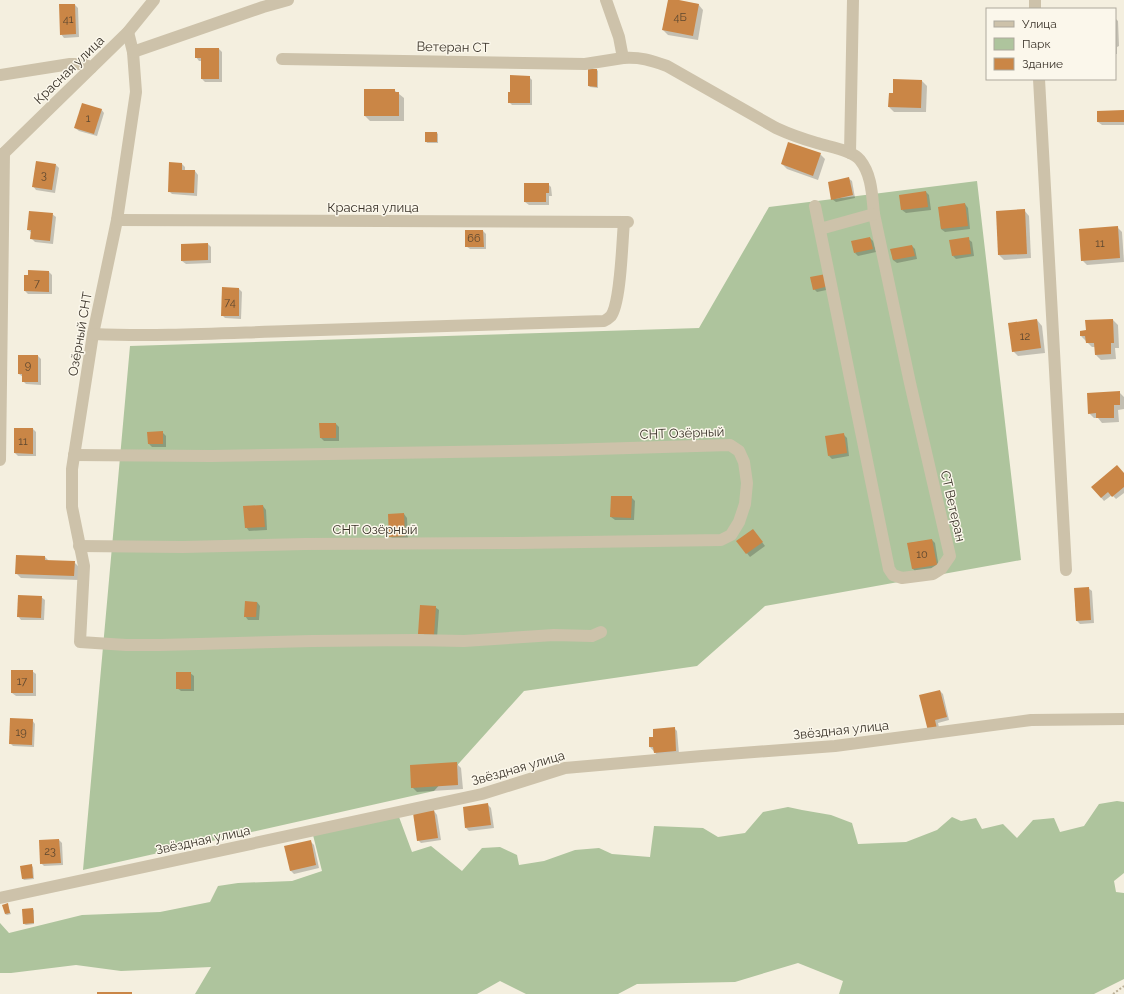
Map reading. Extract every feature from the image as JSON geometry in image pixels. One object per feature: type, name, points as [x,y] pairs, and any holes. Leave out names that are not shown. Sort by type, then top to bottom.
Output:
[{"type":"street","name":"Красная улица","points":[[2,155],[128,32],[154,0]]},
{"type":"street","points":[[133,52],[262,7],[288,0]]},
{"type":"street","points":[[606,0],[619,37],[623,58]]},
{"type":"street","points":[[850,153],[854,0]]},
{"type":"street","name":"Озёрный СНТ","points":[[128,32],[133,52],[136,92],[117,220],[93,334],[72,469],[72,507],[84,566],[80,642],[126,645],[160,645],[312,640],[464,641],[554,635],[592,636],[601,632]]},
{"type":"street","name":"Ветеран СТ","points":[[282,59],[585,64],[623,58],[650,60],[667,66],[776,128],[850,153]]},
{"type":"street","points":[[0,75],[70,64],[84,64],[91,68]]},
{"type":"street","points":[[1039,80],[1066,570]]},
{"type":"street","name":"СТ Ветеран","points":[[815,206],[889,569],[893,575],[902,578],[933,574],[941,569],[950,556],[910,383],[874,214],[872,189],[866,169],[859,159],[850,153]]},
{"type":"street","points":[[0,460],[2,155]]},
{"type":"street","points":[[820,229],[874,214]]},
{"type":"street","name":"Красная улица","points":[[93,334],[185,335],[604,321],[610,317],[615,308],[626,222],[117,220]]},
{"type":"street","name":"СНТ Озёрный","points":[[74,455],[211,456],[730,446],[739,450],[744,462],[747,483],[745,504],[739,522],[731,535],[721,540],[517,543],[320,543],[183,547],[79,546]]},
{"type":"street","name":"Звёздная улица","points":[[0,898],[482,794],[565,768],[835,746],[1031,720],[1124,719]]},
{"type":"path","points":[[1113,994],[1124,986]]},
{"type":"green space","points":[[977,181],[1021,560],[765,606],[697,666],[524,691],[434,791],[83,870],[130,346],[699,328],[769,207]]},
{"type":"green space","points":[[1117,801],[1124,802],[1124,873],[1114,881],[1116,892],[1124,893],[1124,979],[1094,994],[839,994],[843,981],[798,963],[735,982],[637,984],[618,994],[526,994],[500,981],[477,994],[195,994],[211,967],[121,971],[76,965],[0,973],[0,923],[9,933],[82,915],[160,912],[210,902],[218,886],[238,883],[292,881],[322,871],[313,835],[399,817],[412,852],[431,846],[462,871],[482,848],[500,847],[517,855],[519,865],[544,861],[575,850],[599,848],[612,854],[650,857],[654,826],[703,828],[718,837],[745,833],[763,812],[788,807],[831,815],[852,823],[858,844],[906,842],[937,830],[952,817],[961,821],[976,818],[982,829],[1003,824],[1017,838],[1033,820],[1054,818],[1060,832],[1084,826],[1099,804]]},
{"type":"building","points":[[668,0],[679,0],[699,4],[693,36],[662,30]]},
{"type":"building","points":[[59,4],[75,4],[76,34],[60,35]]},
{"type":"building","points":[[195,48],[219,48],[219,79],[201,79],[201,58],[195,58]]},
{"type":"building","points":[[588,69],[597,69],[597,87],[588,86]]},
{"type":"building","points":[[510,75],[530,76],[530,103],[508,103],[508,92],[510,92]]},
{"type":"building","points":[[893,79],[922,80],[921,108],[888,107],[889,93],[893,93]]},
{"type":"building","points":[[364,89],[395,89],[395,92],[399,92],[399,116],[364,116]]},
{"type":"building","points":[[82,103],[102,109],[94,134],[74,128]]},
{"type":"building","points":[[1124,110],[1124,122],[1097,122],[1097,111]]},
{"type":"building","points":[[425,132],[437,132],[437,142],[425,142]]},
{"type":"building","points":[[788,142],[821,153],[813,176],[781,164]]},
{"type":"building","points":[[36,161],[56,164],[52,190],[32,187]]},
{"type":"building","points":[[169,162],[182,163],[182,170],[195,170],[194,193],[168,192]]},
{"type":"building","points":[[849,177],[853,195],[831,200],[828,182]]},
{"type":"building","points":[[524,183],[549,183],[549,193],[546,193],[546,202],[524,202]]},
{"type":"building","points":[[926,191],[928,207],[901,210],[899,195]]},
{"type":"building","points":[[965,203],[968,226],[941,229],[938,207]]},
{"type":"building","points":[[1025,209],[1027,254],[998,255],[996,211]]},
{"type":"building","points":[[29,211],[53,213],[50,241],[30,239],[31,230],[27,230]]},
{"type":"building","points":[[1118,226],[1120,258],[1081,261],[1079,229]]},
{"type":"building","points":[[465,230],[483,230],[484,247],[465,247]]},
{"type":"building","points":[[870,237],[873,249],[854,253],[851,241]]},
{"type":"building","points":[[969,237],[971,254],[952,256],[949,240]]},
{"type":"building","points":[[208,243],[208,260],[181,261],[181,244]]},
{"type":"building","points":[[912,245],[915,256],[893,260],[890,249]]},
{"type":"building","points":[[28,270],[49,271],[49,292],[24,291],[24,275],[28,275]]},
{"type":"building","points":[[826,274],[829,286],[813,290],[810,277]]},
{"type":"building","points":[[222,287],[239,288],[239,316],[221,316]]},
{"type":"building","points":[[1037,319],[1041,348],[1012,352],[1008,323]]},
{"type":"building","points":[[1113,319],[1114,343],[1111,343],[1111,354],[1095,355],[1094,343],[1086,343],[1085,336],[1080,336],[1080,331],[1086,330],[1085,320]]},
{"type":"building","points":[[18,355],[38,355],[38,382],[22,382],[22,374],[18,374]]},
{"type":"building","points":[[1120,391],[1120,405],[1114,405],[1114,418],[1096,418],[1096,413],[1088,414],[1087,393]]},
{"type":"building","points":[[319,423],[336,423],[336,438],[320,438]]},
{"type":"building","points":[[14,428],[33,428],[33,454],[14,453]]},
{"type":"building","points":[[163,431],[163,444],[148,444],[147,432]]},
{"type":"building","points":[[844,433],[847,453],[828,456],[825,436]]},
{"type":"building","points":[[1117,465],[1124,473],[1124,487],[1112,497],[1108,492],[1101,498],[1091,487]]},
{"type":"building","points":[[611,496],[632,496],[631,518],[610,517]]},
{"type":"building","points":[[263,505],[265,527],[245,528],[243,506]]},
{"type":"building","points":[[404,513],[405,536],[389,537],[388,514]]},
{"type":"building","points":[[753,529],[763,542],[746,554],[736,541]]},
{"type":"building","points":[[932,539],[937,565],[912,569],[907,543]]},
{"type":"building","points":[[16,555],[45,556],[45,560],[75,561],[74,576],[15,574]]},
{"type":"building","points":[[1089,587],[1091,620],[1076,621],[1074,588]]},
{"type":"building","points":[[18,595],[42,596],[41,618],[17,617]]},
{"type":"building","points":[[245,601],[257,602],[256,617],[244,617]]},
{"type":"building","points":[[420,605],[436,606],[434,635],[418,634]]},
{"type":"building","points":[[11,670],[33,670],[33,693],[11,693]]},
{"type":"building","points":[[176,672],[191,672],[191,689],[176,689]]},
{"type":"building","points":[[940,690],[947,717],[935,720],[937,729],[928,731],[919,695]]},
{"type":"building","points":[[10,718],[33,719],[32,745],[9,744]]},
{"type":"building","points":[[675,727],[676,751],[654,753],[653,747],[649,747],[649,737],[653,737],[653,729]]},
{"type":"building","points":[[457,762],[458,785],[411,788],[410,765]]},
{"type":"building","points":[[488,803],[491,825],[465,828],[463,807]]},
{"type":"building","points":[[434,810],[438,838],[417,841],[413,813]]},
{"type":"building","points":[[59,839],[61,863],[40,864],[39,840]]},
{"type":"building","points":[[311,840],[316,865],[290,871],[284,846]]},
{"type":"building","points":[[32,864],[33,878],[22,879],[20,866]]},
{"type":"building","points":[[8,903],[10,913],[5,914],[2,905]]},
{"type":"building","points":[[33,908],[34,923],[23,924],[22,909]]},
{"type":"building","points":[[97,992],[132,992],[132,994],[97,994]]}]
